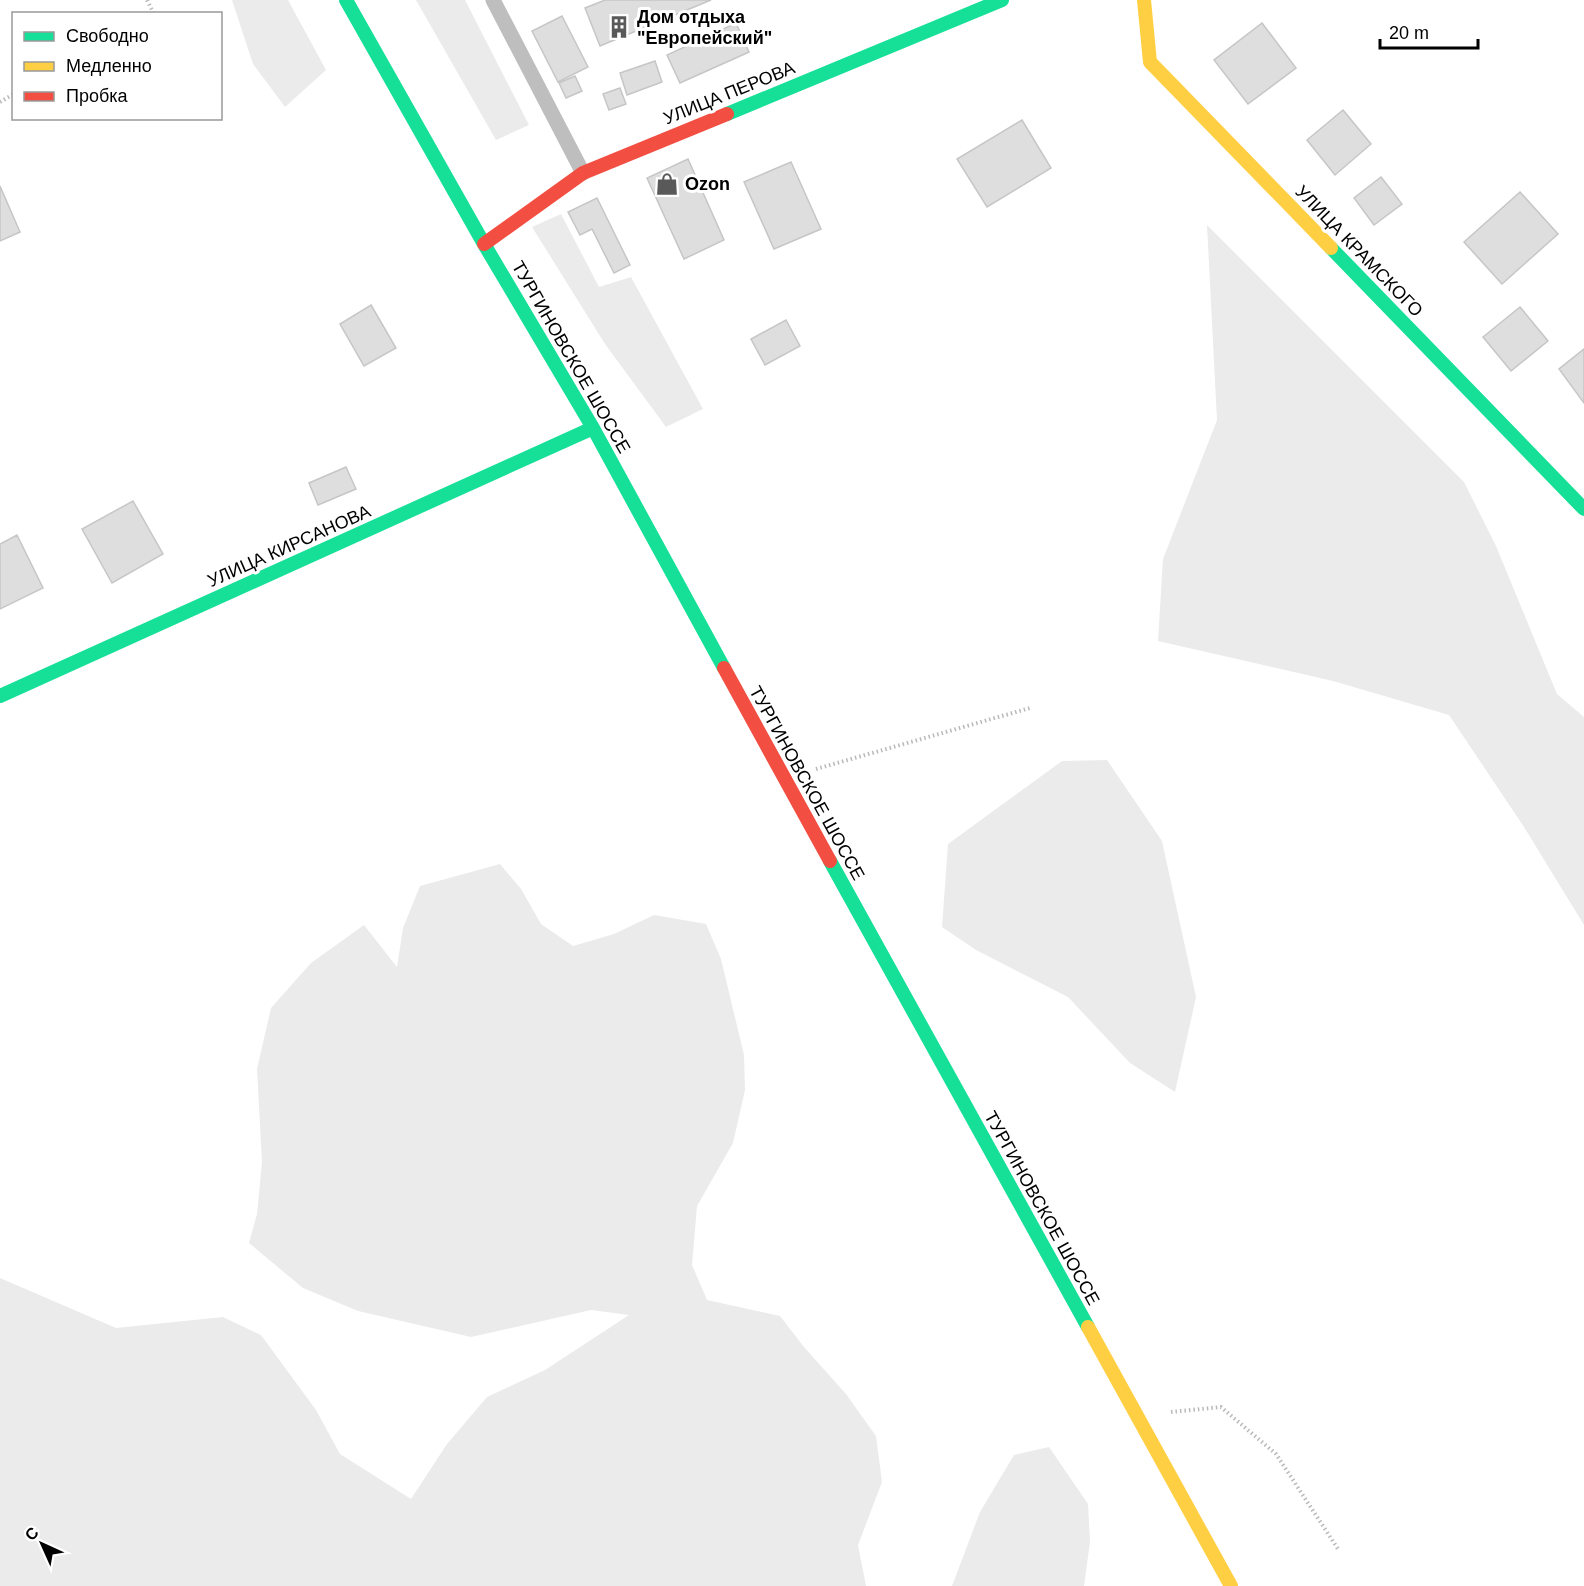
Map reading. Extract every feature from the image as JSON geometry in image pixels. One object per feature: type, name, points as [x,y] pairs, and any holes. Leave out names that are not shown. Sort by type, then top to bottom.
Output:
[{"type":"street","name":"ТУРГИНОВСКОЕ ШОССЕ","points":[[346,0],[484,244],[593,428],[1231,1586]]},
{"type":"street","name":"УЛИЦА ПЕРОВА","points":[[484,244],[583,173],[1002,0]]},
{"type":"street","name":"УЛИЦА КРАМСКОГО","points":[[1144,0],[1150,62],[1584,509]]},
{"type":"street","name":"УЛИЦА КИРСАНОВА","points":[[0,696],[593,428]]},
{"type":"lane","points":[[493,0],[583,173]]},
{"type":"path","points":[[784,778],[1030,708]]},
{"type":"path","points":[[1137,1416],[1221,1407],[1276,1454],[1338,1549]]},
{"type":"shaded area","points":[[232,0],[288,0],[326,70],[285,107],[253,64]]},
{"type":"shaded area","points":[[416,0],[465,0],[529,125],[496,140]]},
{"type":"shaded area","points":[[561,214],[599,287],[631,277],[703,409],[666,427],[605,344],[532,227]]},
{"type":"shaded area","points":[[1207,225],[1464,482],[1496,546],[1557,694],[1584,717],[1584,925],[1524,827],[1449,715],[1333,681],[1158,641],[1163,559],[1217,420]]},
{"type":"shaded area","points":[[1107,760],[1162,841],[1196,997],[1175,1092],[1130,1063],[1068,997],[976,950],[942,927],[948,844],[1062,761]]},
{"type":"shaded area","points":[[500,864],[521,889],[541,924],[573,946],[614,934],[654,915],[706,924],[721,959],[744,1055],[745,1090],[733,1143],[697,1206],[692,1265],[707,1300],[780,1316],[846,1394],[876,1436],[882,1482],[858,1545],[866,1586],[0,1586],[0,1278],[116,1328],[223,1317],[261,1335],[316,1410],[340,1454],[411,1499],[447,1444],[487,1397],[545,1370],[629,1315],[591,1310],[471,1337],[358,1311],[303,1288],[249,1243],[257,1214],[262,1162],[257,1069],[271,1008],[311,963],[364,925],[397,967],[403,928],[420,886]]},
{"type":"shaded area","points":[[1049,1447],[1088,1504],[1090,1542],[1084,1586],[952,1586],[980,1512],[1014,1455]]},
{"type":"building","name":"Дом отдыха \"Европейский\"","points":[[605,0],[711,0],[600,46],[585,8]]},
{"type":"building","points":[[562,16],[588,67],[558,82],[532,31]]},
{"type":"building","points":[[736,23],[749,52],[680,83],[667,55]]},
{"type":"building","points":[[1262,23],[1296,68],[1248,104],[1214,60]]},
{"type":"building","points":[[655,61],[662,82],[627,95],[620,73]]},
{"type":"building","points":[[575,76],[582,91],[566,98],[559,83]]},
{"type":"building","points":[[620,88],[626,104],[609,110],[603,94]]},
{"type":"building","points":[[1343,110],[1371,144],[1335,175],[1307,140]]},
{"type":"building","points":[[1022,120],[1051,168],[987,207],[957,159]]},
{"type":"building","points":[[688,159],[724,240],[684,259],[647,178]]},
{"type":"building","points":[[791,162],[821,229],[774,249],[744,182]]},
{"type":"building","points":[[1381,177],[1402,204],[1374,225],[1354,198]]},
{"type":"building","points":[[0,186],[20,232],[0,241]]},
{"type":"building","points":[[1520,192],[1558,234],[1502,284],[1464,242]]},
{"type":"building","points":[[597,198],[630,265],[614,273],[592,229],[580,235],[568,212]]},
{"type":"building","points":[[371,305],[396,348],[364,366],[340,324]]},
{"type":"building","points":[[1520,307],[1548,341],[1511,371],[1483,337]]},
{"type":"building","points":[[786,320],[800,346],[765,365],[751,339]]},
{"type":"building","points":[[1584,349],[1584,403],[1559,369]]},
{"type":"building","points":[[346,467],[356,489],[318,505],[309,483]]},
{"type":"building","points":[[133,501],[163,554],[112,583],[82,529]]},
{"type":"building","points":[[17,535],[43,588],[0,609],[0,544]]},
{"type":"traffic: fast","points":[[346,0],[484,244],[593,428],[724,668]]},
{"type":"traffic: fast","points":[[727,114],[1002,0]]},
{"type":"traffic: fast","points":[[1331,248],[1584,509]]},
{"type":"traffic: fast","points":[[0,696],[593,428]]},
{"type":"traffic: fast","points":[[830,861],[1088,1327]]},
{"type":"traffic: slow","points":[[1144,0],[1150,62],[1331,248]]},
{"type":"traffic: slow","points":[[1088,1327],[1231,1586]]},
{"type":"traffic: jam","points":[[484,244],[583,173],[727,114]]},
{"type":"traffic: jam","points":[[724,668],[830,861]]},
{"type":"place","name":"Дом отдыха \"Европейский\"","points":[[619,27]]},
{"type":"place","name":"Ozon","points":[[667,184]]}]
